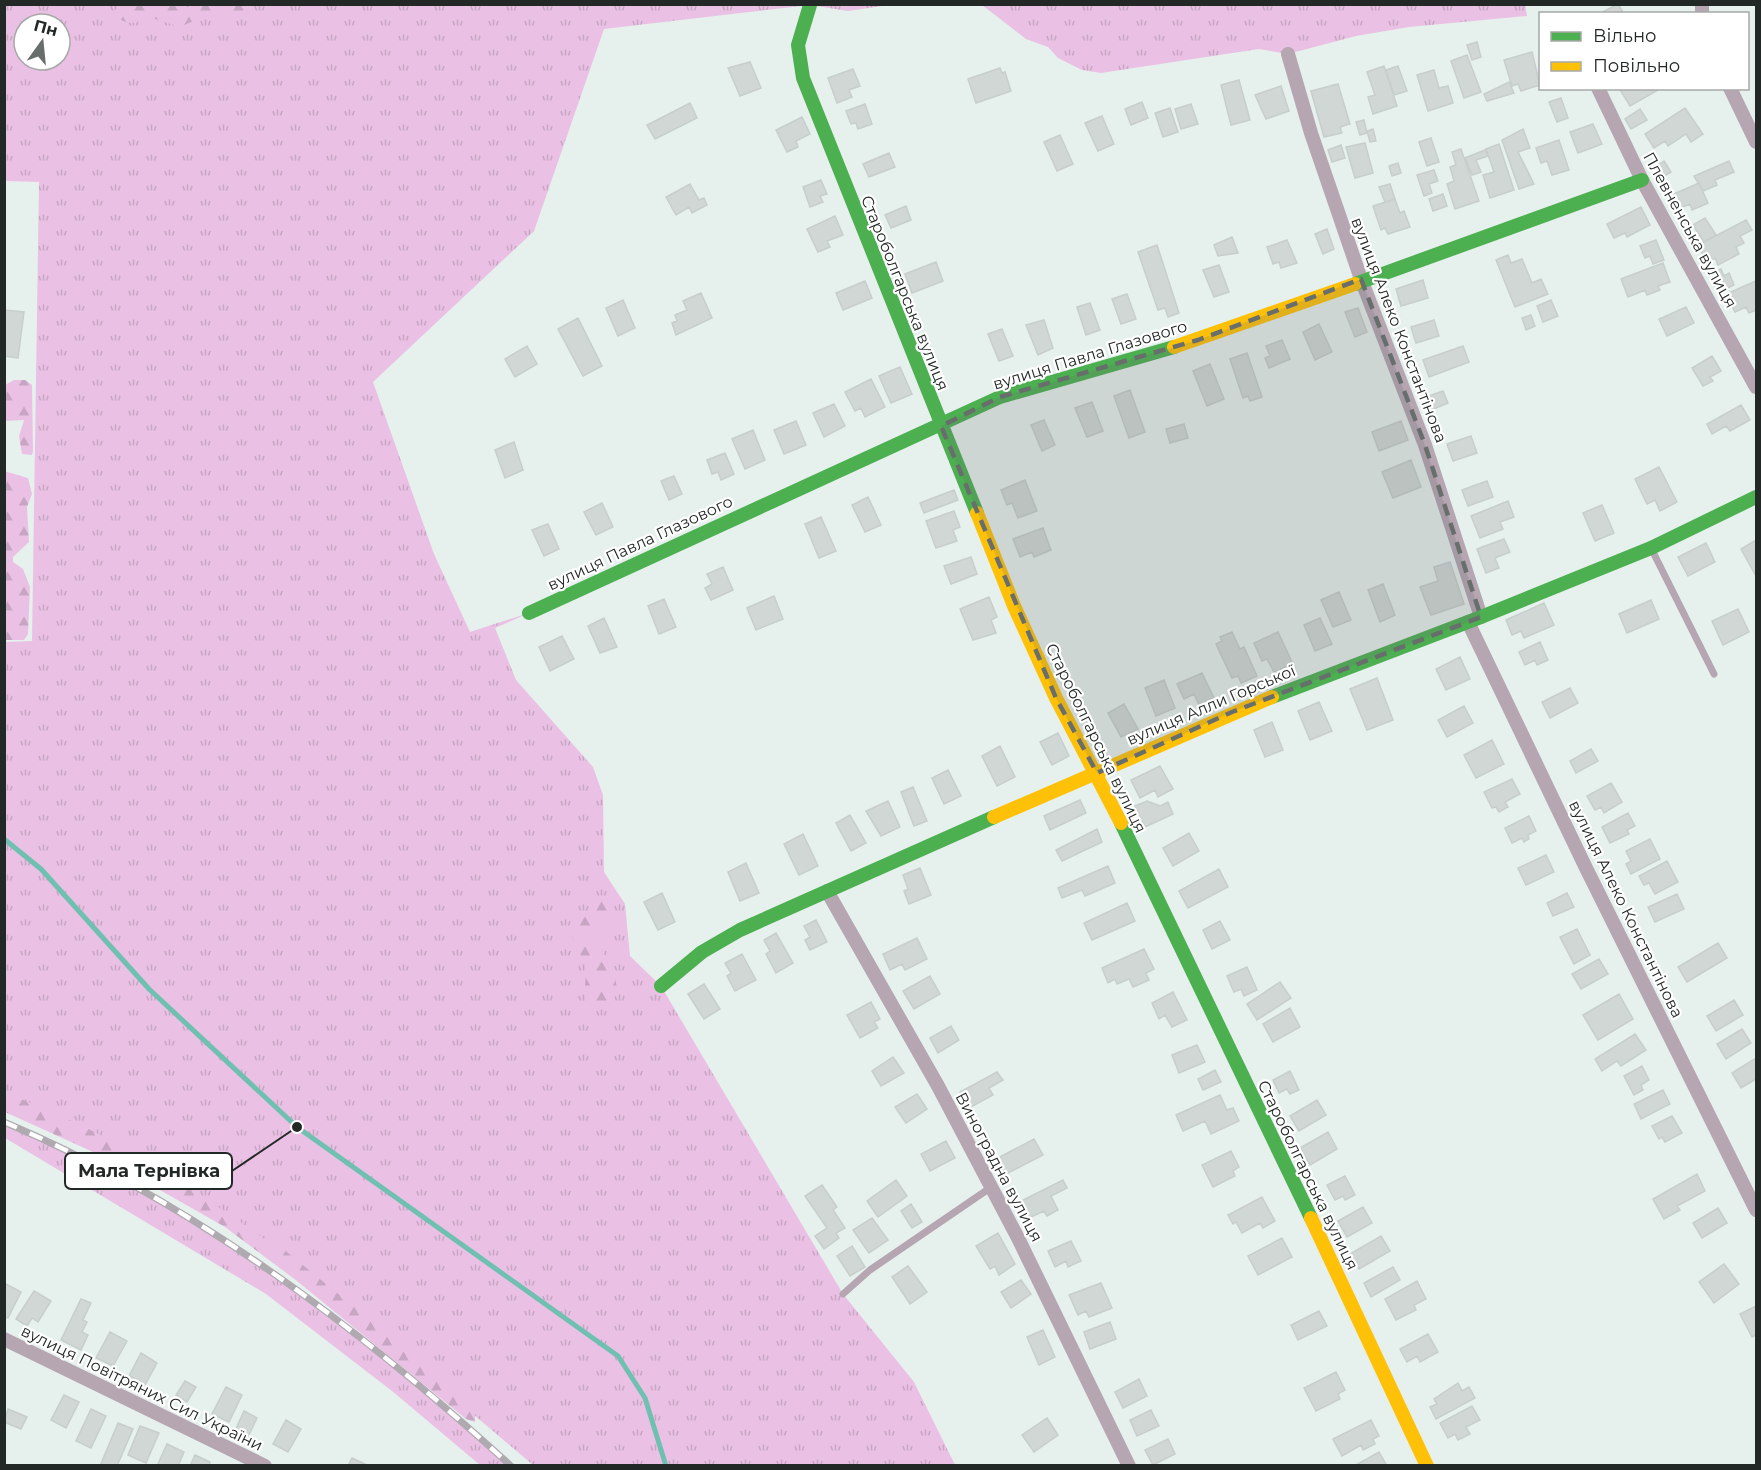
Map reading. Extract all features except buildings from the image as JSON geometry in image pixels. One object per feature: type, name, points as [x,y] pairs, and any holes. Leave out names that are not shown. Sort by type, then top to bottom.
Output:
[{"type":"street","name":"Староболгарська вулиця","points":[[810,5],[798,45],[803,78],[1014,606],[1056,698],[1097,773],[1396,1395],[1426,1466]]},
{"type":"street","name":"вулиця Алеко Константінова","points":[[1288,54],[1311,133],[1361,279],[1425,445],[1475,619],[1586,868],[1756,1210]]},
{"type":"street","name":"Плевненська вулиця","points":[[1599,90],[1642,180],[1756,387]]},
{"type":"street","points":[[1731,90],[1756,142]]},
{"type":"street","name":"вулиця Павла Глазового","points":[[529,613],[759,505],[1012,393],[1029,391],[1117,362],[1198,340],[1361,279],[1642,180]]},
{"type":"street","name":"вулиця Алли Горської","points":[[661,986],[702,952],[740,930],[827,891],[1243,707],[1475,619],[1651,548],[1756,497]]},
{"type":"street","name":"Виноградна вулиця","points":[[827,891],[938,1086],[1018,1238],[1129,1466]]},
{"type":"street","name":"вулиця Повітряних Сил України","points":[[4,1339],[265,1466]]},
{"type":"lane","points":[[1651,548],[1714,674]]},
{"type":"lane","points":[[843,1294],[870,1270],[990,1188]]},
{"type":"highlighted area","points":[[1361,279],[1425,445],[1481,617],[1232,712],[1097,773],[1056,698],[941,426],[1000,397],[1198,340]]},
{"type":"green space","points":[[20,4],[889,5],[848,11],[810,5],[604,29],[534,231],[373,382],[434,554],[470,632],[529,613],[495,628],[516,680],[593,767],[603,795],[604,872],[625,904],[630,956],[661,986],[843,1294],[914,1382],[955,1465],[533,1465],[332,1294],[272,1250],[5,1102],[4,642],[32,641],[39,182],[5,181],[5,6]]},
{"type":"green space","points":[[156,4],[187,7],[198,4],[251,5],[244,8],[242,14],[202,17],[180,27],[149,17],[130,23],[113,13],[119,5]]},
{"type":"green space","points":[[1525,4],[1527,16],[1409,27],[1356,36],[1288,54],[1259,49],[1101,73],[1082,70],[1058,58],[1048,47],[1026,39],[982,5]]},
{"type":"green space","points":[[14,380],[25,380],[32,385],[32,455],[22,454],[19,436],[24,420],[5,421],[5,385]]},
{"type":"green space","points":[[4,471],[28,478],[32,494],[27,507],[29,542],[13,557],[13,562],[23,569],[30,587],[28,634],[24,640],[5,640]]},
{"type":"green space","points":[[600,899],[610,903],[615,909],[613,925],[608,930],[601,929],[593,934],[616,981],[613,1000],[606,1009],[596,1008],[586,999],[585,965],[569,929],[571,920],[587,914]]},
{"type":"green space","points":[[13,1096],[116,1143],[181,1182],[275,1247],[282,1248],[419,1360],[429,1363],[475,1411],[475,1422],[466,1419],[297,1281],[225,1227],[93,1152],[5,1112],[5,1097]]},
{"type":"green space","points":[[5,1125],[123,1182],[236,1252],[376,1354],[507,1465],[480,1465],[392,1391],[266,1294],[5,1138]]},
{"type":"waterway","points":[[4,839],[41,869],[149,989],[297,1127],[618,1356],[645,1398],[666,1466]]},
{"type":"railway","points":[[4,1122],[74,1154],[142,1190],[272,1272],[395,1365],[511,1466]]},
{"type":"traffic: fast","points":[[810,5],[798,45],[803,78],[977,513]]},
{"type":"traffic: fast","points":[[1355,284],[1642,180]]},
{"type":"traffic: fast","points":[[529,613],[1000,397],[1174,347]]},
{"type":"traffic: fast","points":[[1272,697],[1481,617],[1651,548],[1756,497]]},
{"type":"traffic: fast","points":[[661,986],[702,952],[740,930],[994,817]]},
{"type":"traffic: fast","points":[[1121,823],[1311,1218]]},
{"type":"traffic: slow","points":[[1174,347],[1355,284]]},
{"type":"traffic: slow","points":[[977,513],[1014,606],[1056,698],[1121,823]]},
{"type":"traffic: slow","points":[[994,817],[1272,697]]},
{"type":"traffic: slow","points":[[1311,1218],[1427,1466]]},
{"type":"place","name":"Мала Тернівка","points":[[297,1127]]}]
